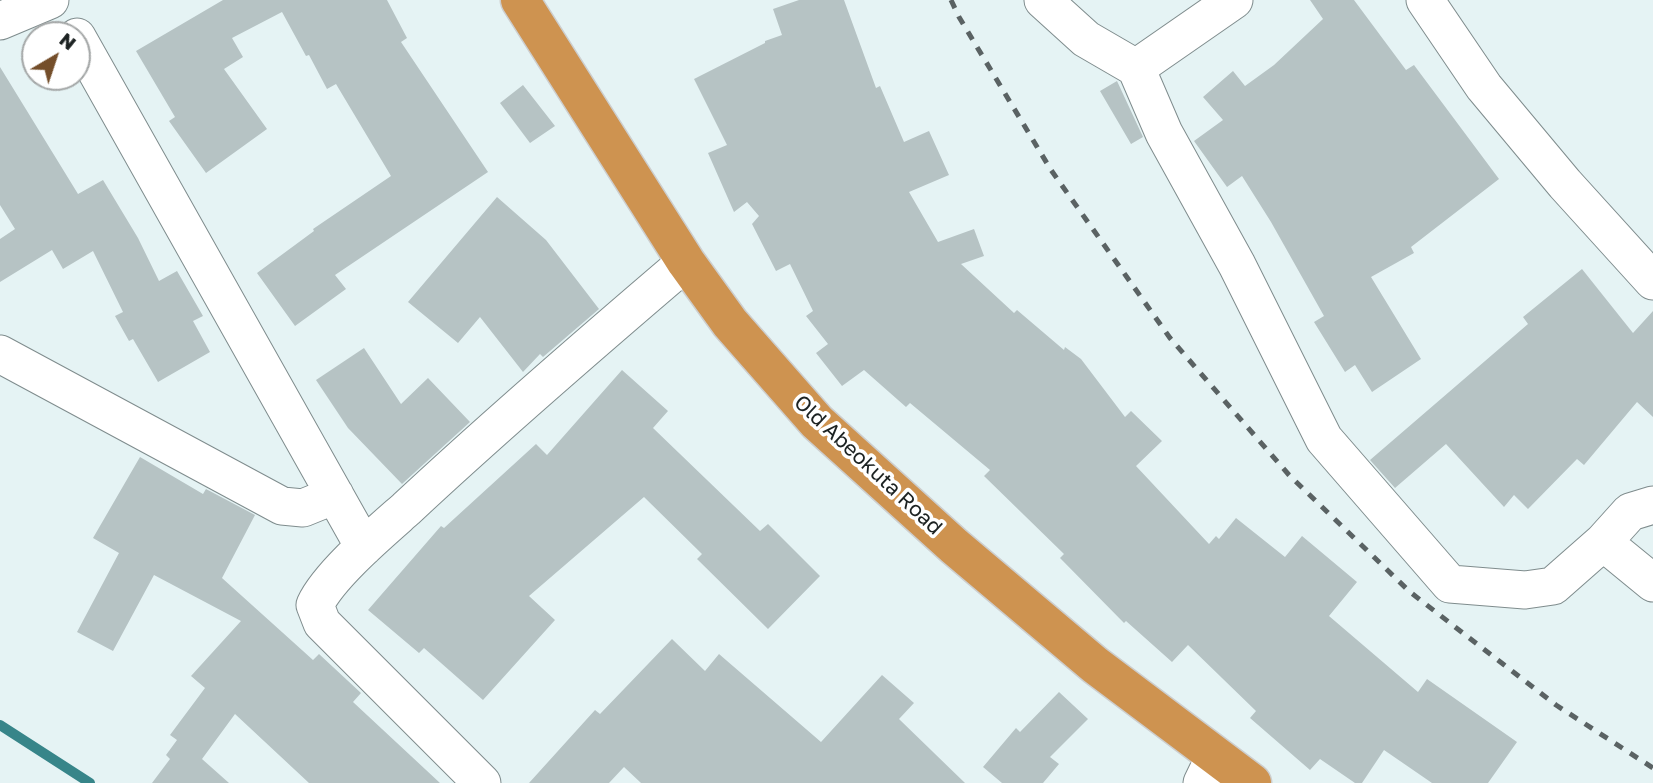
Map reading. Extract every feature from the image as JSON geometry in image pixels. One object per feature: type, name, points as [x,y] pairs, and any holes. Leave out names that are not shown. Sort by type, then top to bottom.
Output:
[{"type":"highway","name":"Old Abeokuta Road","points":[[520,0],[686,262],[730,323],[817,422],[984,572],[1096,665],[1209,769],[1252,783]]},
{"type":"street","points":[[3,12],[50,0]]},
{"type":"street","points":[[56,0],[68,21]]},
{"type":"street","points":[[1043,0],[1086,39],[1136,68],[1164,133],[1237,265],[1324,439],[1450,584],[1525,590],[1553,586],[1603,542],[1630,512],[1653,505]]},
{"type":"street","points":[[1136,68],[1234,0]]},
{"type":"street","points":[[1425,0],[1484,87],[1565,184],[1653,281]]},
{"type":"street","points":[[91,63],[364,547]]},
{"type":"street","points":[[482,783],[322,623],[315,605],[321,593],[364,547],[553,375],[686,262]]},
{"type":"street","points":[[0,354],[282,506],[303,508],[335,495]]},
{"type":"street","points":[[1603,542],[1653,583]]},
{"type":"building","points":[[223,0],[387,0],[407,38],[401,42],[488,172],[335,275],[346,289],[295,326],[257,273],[314,231],[313,229],[391,176],[336,84],[327,89],[282,12],[232,38],[243,57],[224,69],[267,129],[206,173],[169,121],[175,117],[136,51]]},
{"type":"building","points":[[799,0],[844,0],[876,88],[880,86],[904,142],[929,131],[949,175],[909,192],[938,242],[974,229],[984,256],[961,264],[1014,313],[1017,310],[1064,350],[1065,347],[1081,359],[1125,417],[1131,411],[1162,441],[1136,466],[1209,544],[1216,536],[1219,539],[1236,518],[1285,557],[1302,536],[1357,582],[1329,616],[1418,692],[1427,679],[1517,742],[1488,783],[1432,783],[1384,750],[1362,783],[1355,783],[1320,759],[1310,770],[1250,718],[1256,711],[1188,645],[1172,662],[1126,621],[1124,623],[1060,558],[1064,554],[984,476],[990,470],[910,403],[906,407],[864,370],[842,386],[816,353],[828,344],[806,316],[813,311],[790,264],[776,271],[752,224],[759,216],[747,202],[734,212],[708,153],[727,145],[694,79],[765,41],[782,35],[773,9]]},
{"type":"building","points":[[1310,0],[1354,0],[1406,70],[1414,65],[1499,179],[1411,247],[1414,253],[1371,277],[1421,359],[1372,392],[1355,365],[1345,372],[1314,322],[1324,316],[1242,176],[1227,187],[1194,141],[1223,120],[1203,97],[1233,71],[1245,86],[1274,65],[1323,19]]},
{"type":"building","points":[[0,67],[78,194],[103,180],[138,238],[159,281],[177,271],[203,316],[193,321],[210,352],[158,382],[133,339],[129,341],[115,316],[123,312],[93,251],[63,269],[52,250],[0,282],[0,239],[15,229],[0,205]]},
{"type":"building","points":[[1117,81],[1143,137],[1131,144],[1100,91]]},
{"type":"building","points":[[523,85],[555,126],[530,143],[500,103]]},
{"type":"building","points":[[497,197],[546,240],[599,309],[543,357],[540,354],[523,372],[480,317],[458,343],[408,302]]},
{"type":"building","points":[[1582,269],[1633,333],[1653,311],[1653,417],[1637,402],[1584,465],[1577,459],[1528,509],[1514,495],[1504,507],[1446,444],[1395,488],[1370,460],[1528,324],[1523,317]]},
{"type":"building","points":[[364,348],[401,404],[428,378],[470,422],[402,484],[348,428],[316,380]]},
{"type":"building","points":[[622,370],[668,411],[653,428],[760,531],[768,524],[820,576],[768,629],[697,559],[702,554],[644,497],[529,596],[555,620],[483,700],[424,648],[419,653],[368,610],[441,526],[444,528],[536,444],[547,455]]},
{"type":"building","points":[[140,457],[203,494],[206,489],[255,515],[222,578],[313,660],[319,654],[361,693],[353,702],[440,783],[309,783],[235,714],[202,759],[229,783],[152,783],[170,759],[166,755],[177,740],[170,735],[205,688],[191,676],[241,621],[154,575],[113,651],[77,632],[119,553],[93,538]]},
{"type":"building","points":[[672,639],[705,671],[719,654],[821,742],[882,675],[914,703],[899,719],[965,783],[641,783],[624,767],[609,783],[529,783],[595,710],[600,714]]},
{"type":"building","points":[[1059,692],[1088,719],[1050,757],[1059,764],[1043,783],[1002,783],[983,767],[1016,728],[1020,732]]},
{"type":"waterway","points":[[0,725],[90,783]]},
{"type":"railway","points":[[951,0],[1051,170],[1170,338],[1289,475],[1410,592],[1556,705],[1653,768]]}]
